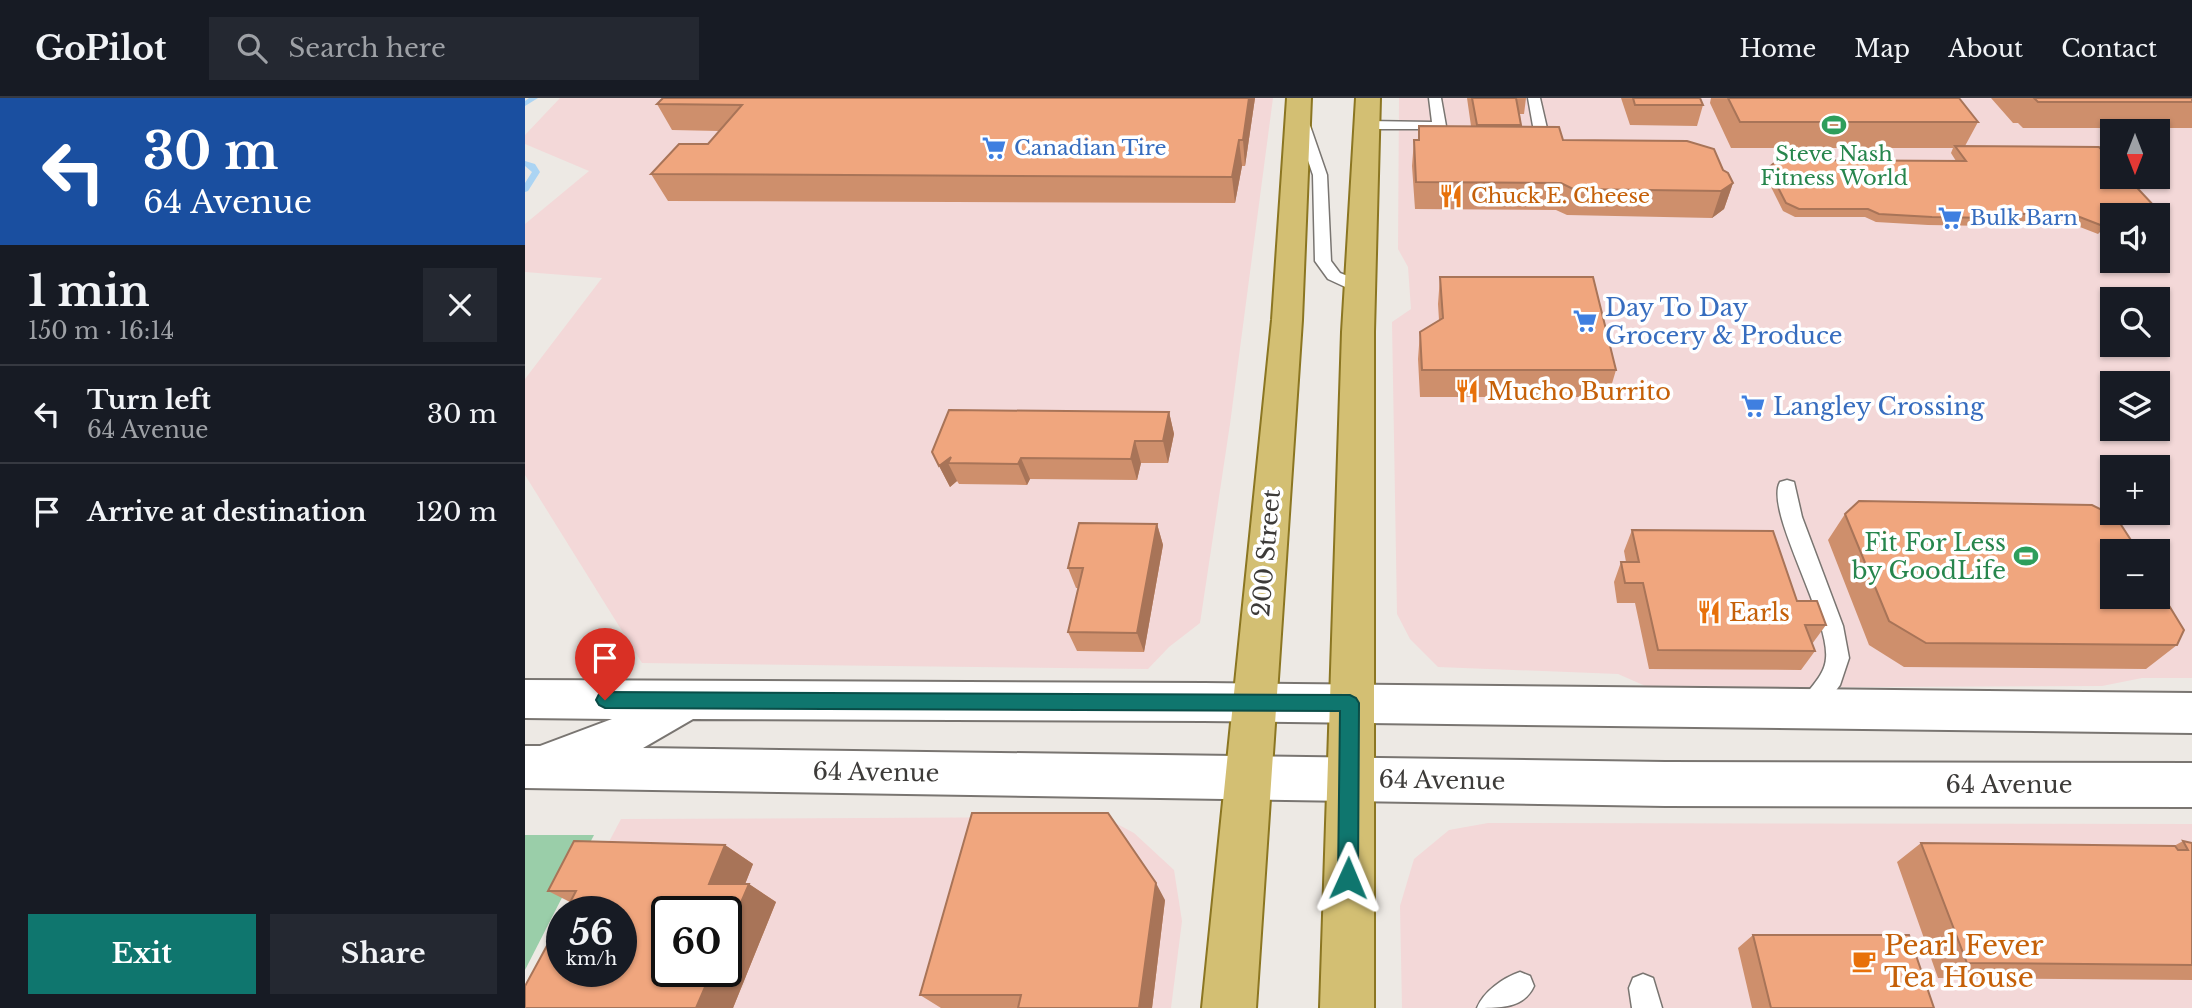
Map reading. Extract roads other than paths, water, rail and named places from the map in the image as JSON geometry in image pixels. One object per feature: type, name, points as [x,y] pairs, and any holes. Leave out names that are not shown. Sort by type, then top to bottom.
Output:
[{"type":"main road","name":"200 Street","points":[[1229,1008],[1289,294],[1299,105]]},
{"type":"main road","points":[[1347,1008],[1350,703],[1367,112]]},
{"type":"main road","points":[[525,699],[1350,703],[2192,713]]},
{"type":"main road","points":[[528,767],[624,735],[685,701]]},
{"type":"main road","name":"64 Avenue","points":[[528,767],[1665,784],[2192,785]]},
{"type":"lane","points":[[1367,112],[1439,126],[1435,98]]},
{"type":"lane","points":[[1534,98],[1542,136]]},
{"type":"lane","points":[[1299,105],[1320,175],[1323,261],[1334,276],[1360,287]]},
{"type":"lane","points":[[1787,487],[1792,517],[1832,626],[1838,658],[1832,678],[1808,709]]},
{"type":"lane","points":[[1492,1008],[1520,986]]},
{"type":"waterway","points":[[525,104],[534,98]]},
{"type":"waterway","points":[[525,163],[532,166],[536,172],[525,189]]},
{"type":"place","name":"Steve Nash Fitness World","points":[[1834,125]]},
{"type":"place","name":"Canadian Tire","points":[[994,148]]},
{"type":"place","name":"Chuck E. Cheese","points":[[1451,196]]},
{"type":"place","name":"Bulk Barn","points":[[1950,218]]},
{"type":"place","name":"Day To Day Grocery & Produce","points":[[1585,321]]},
{"type":"place","name":"Mucho Burrito","points":[[1467,391]]},
{"type":"place","name":"Langley Crossing","points":[[1753,406]]},
{"type":"place","name":"Fit For Less by GoodLife","points":[[2026,556]]},
{"type":"place","name":"Earls","points":[[1709,612]]},
{"type":"place","name":"Pearl Fever Tea House","points":[[1864,961]]}]
